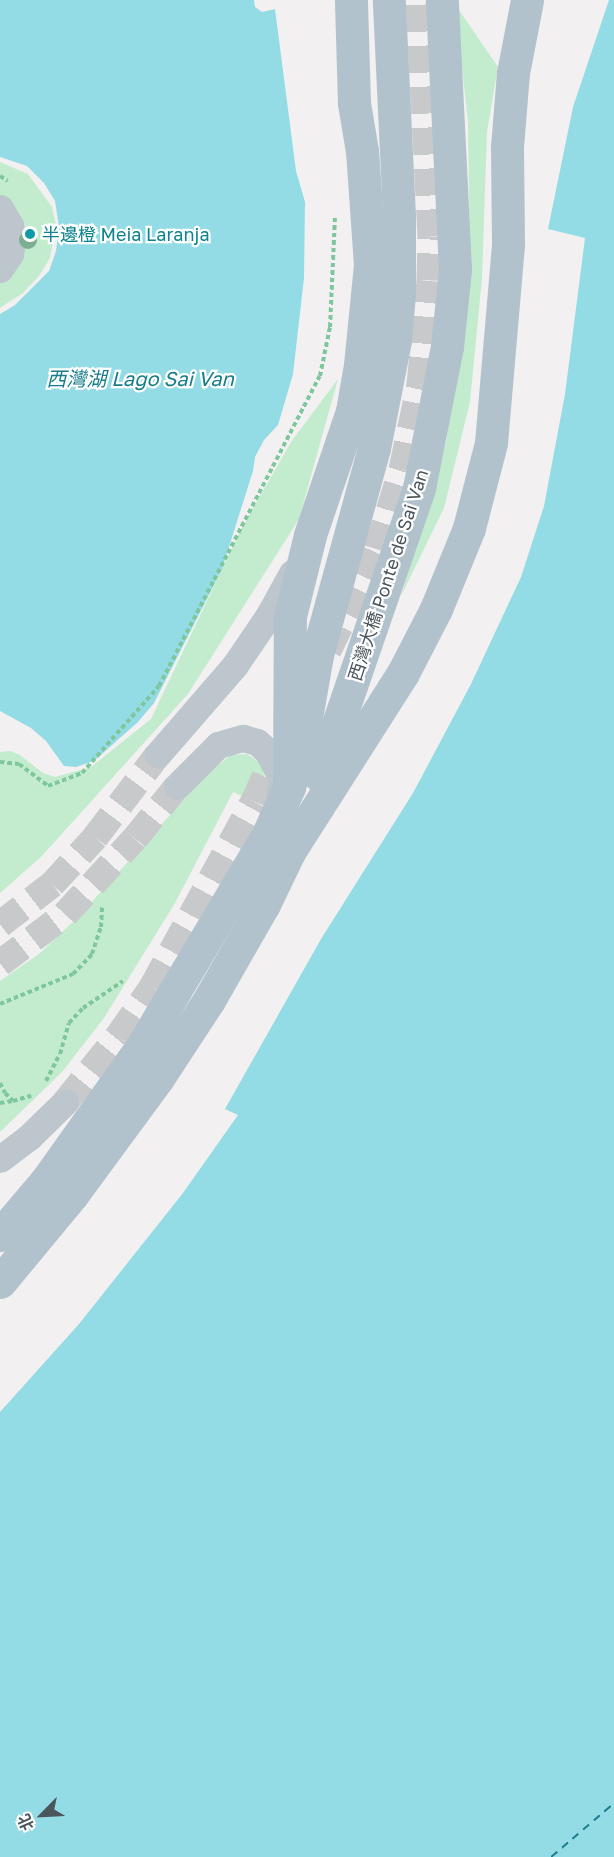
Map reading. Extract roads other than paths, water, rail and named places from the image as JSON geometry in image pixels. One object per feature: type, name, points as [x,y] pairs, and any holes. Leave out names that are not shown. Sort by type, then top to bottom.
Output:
[{"type":"main road","points":[[302,789],[290,616],[310,535],[352,411],[360,365],[370,265],[362,151],[354,93],[351,0]]},
{"type":"main road","points":[[0,1235],[46,1181],[141,1048],[238,887],[302,789],[302,741],[374,448],[394,340],[399,294],[399,216],[389,0]]},
{"type":"main road","name":"西灣大橋 Ponte de Sai Van","points":[[289,852],[302,789],[419,488],[447,346],[455,269],[442,0]]},
{"type":"main road","points":[[0,1282],[72,1196],[158,1078],[209,1000],[264,904],[289,852],[403,673],[436,609],[469,528],[492,443],[508,244],[507,147],[513,73],[527,0]]},
{"type":"street","points":[[177,786],[218,745],[243,738],[257,742],[268,752],[281,777],[302,789],[358,648],[412,483],[436,368],[445,296],[446,255],[435,0]]},
{"type":"street","points":[[0,208],[10,225],[12,240],[10,254],[0,269]]},
{"type":"street","points":[[158,754],[235,665],[255,638],[282,595],[310,535]]},
{"type":"street","points":[[0,1141],[49,1095],[29,1137],[0,1159]]},
{"type":"water","name":"西灣湖 Lago Sai Van","points":[[0,0],[254,0],[255,7],[262,12],[275,9],[296,171],[305,202],[304,278],[293,374],[278,425],[264,440],[255,457],[253,471],[222,569],[154,703],[138,722],[94,761],[76,767],[64,766],[46,741],[31,728],[0,711],[0,314],[15,305],[49,271],[56,251],[59,227],[55,201],[44,183],[27,166],[0,157]]},
{"type":"water","points":[[609,0],[614,0],[614,1857],[0,1857],[0,1412],[79,1324],[183,1193],[238,1115],[225,1109],[321,939],[413,793],[471,684],[521,577],[544,506],[565,394],[585,238],[548,229],[573,107]]},
{"type":"tunnel","points":[[328,650],[377,549],[402,469],[420,384],[430,280],[431,236],[419,0]]},
{"type":"tunnel","points":[[65,1102],[118,1036],[152,987],[254,801],[280,743]]},
{"type":"tunnel","points":[[0,924],[52,884],[95,837],[158,754]]},
{"type":"tunnel","points":[[0,963],[65,914],[135,838],[177,786]]},
{"type":"place","name":"半邊橙 Meia Laranja","points":[[30,234]]}]
